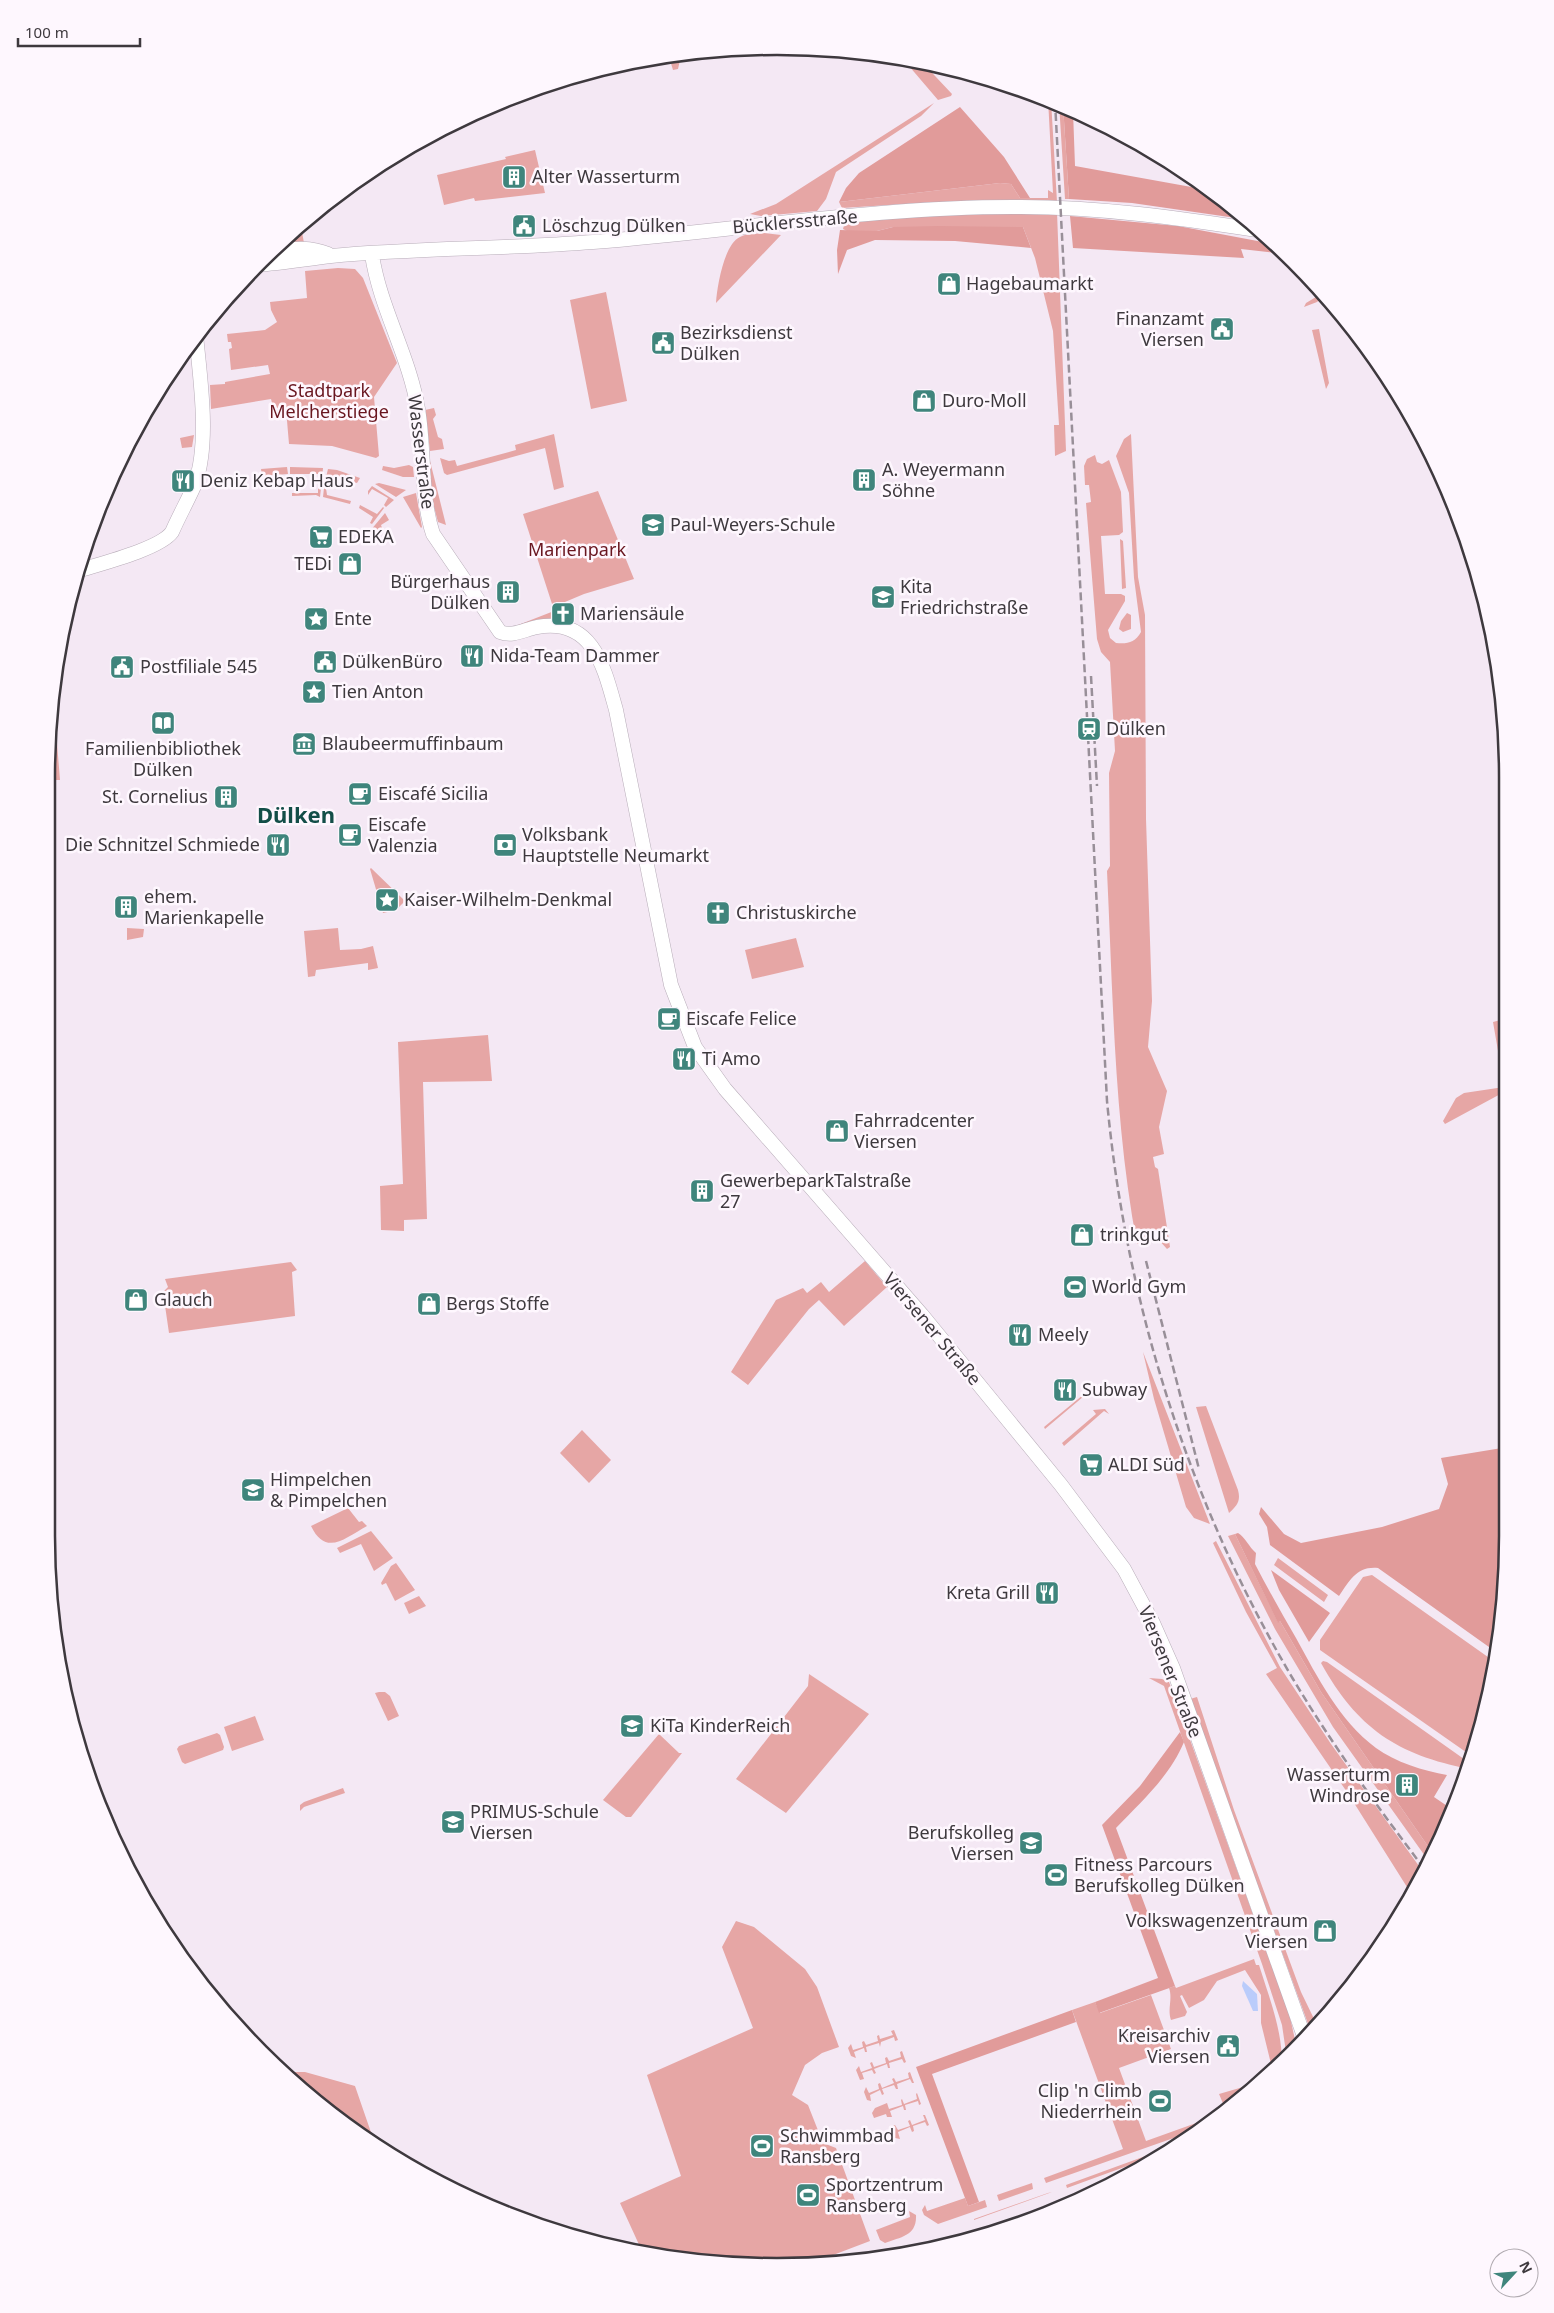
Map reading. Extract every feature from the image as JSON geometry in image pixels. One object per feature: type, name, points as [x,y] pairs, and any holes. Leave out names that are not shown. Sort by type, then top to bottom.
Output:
[{"type":"main road","name":"Bücklersstraße","points":[[269,264],[333,256],[595,242],[803,219],[857,216],[922,209],[1000,207],[1086,208],[1186,219],[1246,228]]},
{"type":"main road","name":"Bücklersstraße","points":[[283,250],[300,248],[318,250],[333,256]]},
{"type":"main road","name":"Wasserstraße","points":[[372,254],[380,291],[408,367],[418,408],[430,524],[440,546],[496,629],[502,633],[509,635],[537,627],[556,626],[571,629]]},
{"type":"main road","points":[[86,568],[154,546],[167,540],[172,532],[195,482],[202,444],[202,397],[197,347]]},
{"type":"main road","name":"Viersener Straße","points":[[571,629],[577,631],[585,639],[607,677],[616,710],[671,985],[695,1048],[725,1089],[922,1315],[1055,1479],[1124,1569],[1153,1623],[1173,1668],[1302,2032]]},
{"type":"green space","points":[[680,62],[678,69],[673,70],[671,63]]},
{"type":"green space","points":[[910,68],[932,72],[952,94],[938,100]]},
{"type":"green space","points":[[934,103],[921,116],[836,172],[826,199],[817,211],[761,216],[750,214],[776,204]]},
{"type":"green space","points":[[1048,108],[1052,109],[1057,202],[936,202],[842,208],[839,202],[1000,183],[1011,184],[1020,198],[1048,198],[1048,190],[1053,193]]},
{"type":"green space","points":[[1060,113],[1064,115],[1069,199],[1065,199]]},
{"type":"green space","points":[[535,150],[545,193],[475,201],[474,198],[444,205],[437,175],[506,159],[505,157]]},
{"type":"green space","points":[[1057,212],[1066,451],[1055,456],[1054,425],[1059,425],[1053,331],[1035,258],[1023,227],[893,227],[877,231],[847,231],[843,229],[845,222],[929,213]]},
{"type":"green space","points":[[302,233],[304,243],[291,244]]},
{"type":"green space","points":[[749,234],[781,235],[716,303],[722,267],[734,241]]},
{"type":"green space","name":"Stadtpark Melcherstiege","points":[[338,268],[355,269],[363,278],[397,363],[374,397],[379,456],[376,458],[332,446],[289,444],[286,409],[274,411],[271,399],[211,409],[210,385],[225,384],[225,382],[270,374],[268,365],[231,370],[229,349],[232,348],[231,342],[228,342],[227,334],[265,330],[277,322],[271,310],[270,302],[307,298],[305,271]]},
{"type":"green space","points":[[606,292],[627,401],[591,409],[570,300]]},
{"type":"green space","points":[[1316,297],[1319,300],[1304,307],[1306,303]]},
{"type":"green space","points":[[1319,329],[1329,383],[1326,389],[1312,330]]},
{"type":"green space","points":[[434,408],[436,415],[433,419],[438,437],[442,439],[444,449],[430,451],[425,410]]},
{"type":"green space","points":[[554,434],[564,487],[554,490],[545,448],[447,475],[444,473],[440,458],[449,461],[455,460],[457,466],[516,450],[515,445]]},
{"type":"green space","points":[[1131,434],[1138,577],[1145,615],[1146,819],[1152,1001],[1148,1047],[1167,1091],[1159,1127],[1164,1154],[1153,1157],[1155,1167],[1158,1169],[1170,1247],[1167,1249],[1158,1239],[1137,1244],[1123,1152],[1113,1011],[1107,871],[1110,866],[1109,773],[1115,751],[1110,662],[1101,652],[1097,639],[1086,503],[1091,502],[1089,485],[1085,485],[1084,466],[1087,459],[1095,455],[1097,462],[1102,464],[1109,460],[1121,492],[1123,532],[1119,535],[1101,536],[1105,594],[1121,594],[1125,596],[1125,601],[1108,630],[1110,638],[1116,643],[1127,643],[1133,641],[1141,632],[1134,578],[1129,493],[1116,456],[1124,439]]},
{"type":"green space","points":[[194,435],[192,447],[182,448],[180,438]]},
{"type":"green space","points":[[430,461],[446,525],[438,522],[432,500]]},
{"type":"green space","points":[[409,465],[413,467],[414,477],[403,477],[382,470],[383,466],[394,468]]},
{"type":"green space","points":[[287,467],[288,474],[262,476],[261,469]]},
{"type":"green space","points":[[290,467],[323,468],[322,480],[320,480],[319,474],[290,474]]},
{"type":"green space","points":[[328,469],[360,478],[357,483],[331,476],[328,481],[325,481]]},
{"type":"green space","points":[[379,483],[406,490],[396,497],[375,484]]},
{"type":"green space","points":[[372,486],[394,500],[386,507],[384,505],[388,498],[372,489],[368,495],[368,491]]},
{"type":"green space","points":[[318,488],[321,488],[320,497],[316,495],[292,496],[292,493],[318,493]]},
{"type":"green space","points":[[324,488],[326,488],[327,495],[351,501],[350,504],[323,497]]},
{"type":"green space","name":"Marienpark","points":[[598,491],[634,579],[584,594],[553,607],[523,514]]},
{"type":"green space","points":[[416,493],[422,527],[421,528],[403,497]]},
{"type":"green space","points":[[360,505],[377,514],[384,508],[372,524],[370,523],[373,517],[359,508]]},
{"type":"green space","points":[[385,513],[389,520],[381,525],[382,528],[365,537]]},
{"type":"green space","points":[[1120,539],[1123,541],[1126,588],[1122,589]]},
{"type":"green space","points":[[554,611],[557,619],[513,627]]},
{"type":"green space","points":[[1127,613],[1131,615],[1131,629],[1123,632],[1119,629],[1121,621]]},
{"type":"green space","points":[[57,743],[60,780],[55,780]]},
{"type":"green space","points":[[371,868],[405,901],[396,910],[383,913]]},
{"type":"green space","points":[[127,928],[144,929],[143,937],[127,940]]},
{"type":"green space","points":[[338,928],[340,950],[361,949],[373,946],[378,968],[368,970],[368,963],[316,970],[315,976],[308,977],[304,931]]},
{"type":"green space","points":[[796,938],[804,967],[752,979],[745,950]]},
{"type":"green space","points":[[1499,1020],[1499,1057],[1493,1022]]},
{"type":"green space","points":[[488,1035],[492,1081],[423,1082],[427,1219],[404,1220],[404,1231],[381,1230],[380,1186],[403,1184],[398,1042]]},
{"type":"green space","points":[[1499,1088],[1499,1095],[1445,1124],[1443,1121],[1456,1098],[1464,1093]]},
{"type":"green space","points":[[865,1261],[887,1287],[844,1326],[819,1300],[809,1309],[748,1385],[731,1372],[776,1300],[803,1288],[807,1293],[821,1282],[829,1292]]},
{"type":"green space","points":[[291,1262],[297,1270],[292,1272],[295,1316],[169,1333],[163,1292],[168,1287],[165,1279]]},
{"type":"green space","points":[[1143,1352],[1210,1524],[1194,1518],[1186,1507],[1154,1399]]},
{"type":"green space","points":[[1090,1391],[1045,1429],[1044,1427]]},
{"type":"green space","points":[[1206,1406],[1238,1490],[1238,1503],[1229,1513],[1196,1407]]},
{"type":"green space","points":[[1105,1409],[1109,1414],[1104,1411],[1064,1446],[1062,1443],[1096,1414],[1093,1410]]},
{"type":"green space","points":[[582,1430],[611,1460],[589,1483],[560,1453]]},
{"type":"green space","points":[[348,1508],[359,1522],[362,1521],[367,1526],[336,1542],[323,1541],[311,1526]]},
{"type":"green space","points":[[371,1531],[393,1558],[374,1571],[361,1544],[340,1553],[337,1548]]},
{"type":"green space","points":[[1235,1534],[1278,1622],[1280,1621],[1321,1692],[1429,1847],[1425,1856],[1333,1727],[1275,1629],[1228,1536]]},
{"type":"green space","points":[[1216,1541],[1280,1667],[1331,1744],[1419,1866],[1407,1887],[1349,1795],[1266,1674],[1277,1668],[1246,1612],[1213,1543]]},
{"type":"green space","points":[[1278,1558],[1328,1595],[1324,1602],[1274,1565]]},
{"type":"green space","points":[[396,1563],[415,1590],[395,1601],[386,1583],[382,1585],[381,1583],[391,1566]]},
{"type":"green space","points":[[1372,1575],[1488,1657],[1466,1752],[1320,1650],[1320,1640],[1363,1577]]},
{"type":"green space","points":[[419,1596],[426,1606],[409,1614],[404,1603]]},
{"type":"green space","points":[[1323,1661],[1327,1662],[1464,1759],[1461,1767],[1421,1756],[1382,1735],[1349,1705],[1321,1663]]},
{"type":"green space","points":[[809,1674],[869,1714],[786,1813],[736,1779],[808,1686]]},
{"type":"green space","points":[[1149,1678],[1162,1679],[1169,1682],[1290,2017],[1295,2039],[1286,2049],[1282,2025],[1262,1964],[1164,1686]]},
{"type":"green space","points":[[385,1692],[390,1696],[399,1716],[388,1721],[375,1693]]},
{"type":"green space","points":[[1197,1697],[1234,1810],[1301,1992],[1314,2019],[1308,2025],[1190,1699]]},
{"type":"green space","points":[[255,1716],[264,1740],[232,1751],[224,1727]]},
{"type":"green space","points":[[217,1733],[220,1735],[224,1747],[223,1750],[185,1764],[182,1762],[177,1749],[179,1746]]},
{"type":"green space","points":[[659,1734],[679,1753],[682,1753],[631,1817],[626,1817],[603,1800]]},
{"type":"green space","points":[[343,1788],[345,1793],[304,1807],[300,1811],[300,1805],[304,1802]]},
{"type":"green space","name":"Fitness Parcours Berufskolleg Dülken","points":[[1054,1866],[1060,1866],[1064,1873],[1060,1880],[1054,1880],[1050,1876],[1050,1870]]},
{"type":"green space","points":[[736,1921],[754,1927],[805,1969],[817,1987],[839,2047],[822,2053],[805,2065],[792,2095],[808,2105],[823,2143],[836,2148],[870,2241],[832,2255],[777,2258],[683,2252],[639,2245],[620,2203],[681,2176],[647,2075],[753,2028],[722,1947]]},
{"type":"green space","points":[[1254,1959],[1256,1965],[1259,1965],[1274,2013],[1281,2053],[1271,2063],[1261,2023],[1261,1995],[1245,1970],[1217,1981],[1204,2000],[1189,2008],[1182,1995],[1180,1996],[1187,2012],[1185,2016],[1171,2020],[1169,1988],[1175,1986],[1176,1988]]},
{"type":"green space","points":[[1151,1995],[1171,2049],[1119,2068],[1146,2141],[1197,2123],[1176,2137],[1046,2183],[1044,2178],[1123,2149],[1072,2010],[1095,2002],[1100,2013]]},
{"type":"green space","points":[[894,2030],[898,2040],[895,2041],[894,2037],[881,2042],[880,2047],[879,2043],[866,2047],[867,2052],[865,2052],[864,2048],[854,2052],[856,2058],[851,2056],[848,2048],[851,2044],[853,2050],[863,2047],[862,2042],[864,2041],[866,2045],[878,2041],[877,2036],[879,2035],[880,2039],[893,2035],[891,2031]]},
{"type":"green space","points":[[902,2051],[906,2062],[904,2063],[902,2059],[889,2063],[890,2068],[888,2068],[887,2064],[874,2069],[876,2073],[874,2074],[872,2070],[862,2073],[864,2079],[860,2080],[856,2070],[859,2066],[861,2072],[872,2068],[870,2063],[872,2062],[874,2067],[886,2063],[885,2058],[887,2057],[889,2061],[901,2057],[900,2052]]},
{"type":"green space","points":[[293,2072],[305,2072],[355,2086],[371,2133],[337,2109]]},
{"type":"green space","points":[[910,2072],[914,2083],[910,2079],[897,2084],[898,2089],[894,2085],[882,2089],[884,2094],[882,2095],[880,2090],[870,2095],[871,2101],[867,2100],[864,2092],[866,2087],[869,2093],[879,2089],[878,2084],[880,2083],[882,2088],[894,2083],[892,2079],[894,2078],[896,2082],[909,2078],[908,2073]]},
{"type":"green space","points":[[1243,2087],[1223,2104],[1219,2094]]},
{"type":"green space","points":[[917,2093],[921,2104],[919,2105],[918,2101],[905,2105],[906,2110],[904,2110],[903,2106],[890,2111],[892,2117],[887,2117],[886,2114],[874,2118],[872,2113],[875,2108],[887,2103],[889,2109],[902,2105],[902,2099],[904,2104],[917,2099]]},
{"type":"green space","points":[[923,2115],[925,2115],[929,2125],[927,2126],[925,2122],[913,2126],[914,2131],[912,2132],[910,2127],[898,2132],[900,2139],[895,2138],[891,2127],[895,2125],[898,2130],[910,2126],[908,2121],[910,2120],[912,2125],[925,2120]]},
{"type":"green space","points":[[1147,2155],[1132,2164],[1067,2188],[1066,2185]]},
{"type":"green space","points":[[1032,2183],[1033,2189],[999,2201],[997,2195]]},
{"type":"green space","points":[[1052,2192],[974,2220],[974,2219]]},
{"type":"green space","points":[[965,2198],[968,2206],[985,2200],[987,2207],[938,2224],[924,2215],[922,2210],[925,2205],[927,2211]]},
{"type":"green space","points":[[909,2211],[916,2215],[916,2222],[911,2232],[885,2243],[880,2240],[876,2230],[910,2217]]},
{"type":"shaded area","points":[[960,107],[1004,157],[1030,198],[1020,198],[1011,184],[1000,183],[839,202],[846,188],[859,173]]},
{"type":"shaded area","points":[[1064,115],[1073,119],[1075,166],[1193,187],[1233,218],[1132,203],[1069,199]]},
{"type":"shaded area","points":[[1070,216],[1178,226],[1261,242],[1273,253],[1241,249],[1244,258],[1073,248]]},
{"type":"shaded area","points":[[893,227],[1023,227],[1031,248],[955,241],[875,240],[847,250],[838,274],[837,250],[840,230],[877,231]]},
{"type":"shaded area","points":[[1499,1448],[1497,1583],[1490,1648],[1378,1568],[1365,1569],[1359,1572],[1339,1596],[1270,1545],[1267,1527],[1259,1514],[1261,1507],[1284,1534],[1301,1543],[1382,1527],[1439,1509],[1448,1484],[1441,1458]]},
{"type":"shaded area","points":[[1238,1533],[1243,1537],[1256,1553],[1255,1564],[1275,1601],[1330,1698],[1351,1725],[1376,1748],[1392,1758],[1419,1768],[1447,1775],[1434,1797],[1446,1806],[1429,1847],[1321,1692],[1280,1621],[1278,1623],[1235,1534]]},
{"type":"shaded area","points":[[1271,1570],[1330,1613],[1309,1642],[1279,1590]]},
{"type":"shaded area","points":[[1180,1732],[1184,1742],[1171,1766],[1154,1788],[1116,1828],[1175,1986],[1099,2013],[1095,2002],[1158,1978],[1102,1825],[1140,1786]]},
{"type":"shaded area","points":[[1072,2010],[1076,2022],[932,2074],[979,2202],[968,2206],[916,2067]]},
{"type":"water","points":[[1243,1981],[1257,1994],[1258,2011],[1253,2011],[1242,1986]]},
{"type":"railway","points":[[1056,111],[1107,1101],[1116,1177],[1129,1252],[1147,1327],[1168,1400],[1193,1472],[1223,1543],[1256,1612],[1308,1704],[1357,1777],[1420,1863]]},
{"type":"railway","points":[[1091,676],[1097,786]]},
{"type":"railway","points":[[1146,1261],[1199,1469]]},
{"type":"place","name":"Alter Wasserturm","points":[[514,177]]},
{"type":"place","name":"Löschzug Dülken","points":[[524,226]]},
{"type":"place","name":"Hagebaumarkt","points":[[949,284]]},
{"type":"place","name":"Finanzamt Viersen","points":[[1222,329]]},
{"type":"place","name":"Bezirksdienst Dülken","points":[[663,343]]},
{"type":"place","name":"Duro-Moll","points":[[924,401]]},
{"type":"place","name":"A. Weyermann Söhne","points":[[864,480]]},
{"type":"place","name":"Deniz Kebap Haus","points":[[183,481]]},
{"type":"place","name":"Paul-Weyers-Schule","points":[[653,525]]},
{"type":"place","name":"EDEKA","points":[[321,537]]},
{"type":"place","name":"TEDi","points":[[350,564]]},
{"type":"place","name":"Bürgerhaus Dülken","points":[[508,592]]},
{"type":"place","name":"Kita Friedrichstraße","points":[[883,597]]},
{"type":"place","name":"Mariensäule","points":[[563,614]]},
{"type":"place","name":"Ente","points":[[316,619]]},
{"type":"place","name":"Nida-Team Dammer","points":[[472,656]]},
{"type":"place","name":"DülkenBüro","points":[[325,662]]},
{"type":"place","name":"Postfiliale 545","points":[[122,667]]},
{"type":"place","name":"Tien Anton","points":[[314,692]]},
{"type":"place","name":"Familienbibliothek Dülken","points":[[163,723]]},
{"type":"place","name":"Dülken","points":[[1089,729]]},
{"type":"place","name":"Blaubeermuffinbaum","points":[[304,744]]},
{"type":"place","name":"Eiscafé Sicilia","points":[[360,794]]},
{"type":"place","name":"St. Cornelius","points":[[226,797]]},
{"type":"place","name":"Eiscafe Valenzia","points":[[350,835]]},
{"type":"place","name":"Die Schnitzel Schmiede","points":[[278,845]]},
{"type":"place","name":"Volksbank Hauptstelle Neumarkt","points":[[505,845]]},
{"type":"place","name":"Kaiser-Wilhelm-Denkmal","points":[[387,900]]},
{"type":"place","name":"ehem. Marienkapelle","points":[[126,907]]},
{"type":"place","name":"Christuskirche","points":[[718,913]]},
{"type":"place","name":"Eiscafe Felice","points":[[669,1019]]},
{"type":"place","name":"Ti Amo","points":[[684,1059]]},
{"type":"place","name":"Fahrradcenter Viersen","points":[[837,1131]]},
{"type":"place","name":"GewerbeparkTalstraße 27","points":[[702,1191]]},
{"type":"place","name":"trinkgut","points":[[1082,1235]]},
{"type":"place","name":"World Gym","points":[[1075,1287]]},
{"type":"place","name":"Glauch","points":[[136,1300]]},
{"type":"place","name":"Bergs Stoffe","points":[[429,1304]]},
{"type":"place","name":"Meely","points":[[1020,1335]]},
{"type":"place","name":"Subway","points":[[1065,1390]]},
{"type":"place","name":"ALDI Süd","points":[[1091,1465]]},
{"type":"place","name":"Himpelchen & Pimpelchen","points":[[253,1490]]},
{"type":"place","name":"Kreta Grill","points":[[1047,1593]]},
{"type":"place","name":"KiTa KinderReich","points":[[632,1726]]},
{"type":"place","name":"Wasserturm Windrose","points":[[1407,1785]]},
{"type":"place","name":"PRIMUS-Schule Viersen","points":[[453,1822]]},
{"type":"place","name":"Berufskolleg Viersen","points":[[1031,1843]]},
{"type":"place","name":"Fitness Parcours Berufskolleg Dülken","points":[[1056,1875]]},
{"type":"place","name":"Volkswagenzentraum Viersen","points":[[1325,1931]]},
{"type":"place","name":"Kreisarchiv Viersen","points":[[1228,2046]]},
{"type":"place","name":"Clip 'n Climb Niederrhein","points":[[1160,2101]]},
{"type":"place","name":"Schwimmbad Ransberg","points":[[762,2146]]},
{"type":"place","name":"Sportzentrum Ransberg","points":[[808,2195]]},
{"type":"district","name":"Dülken","points":[[296,815]]}]
